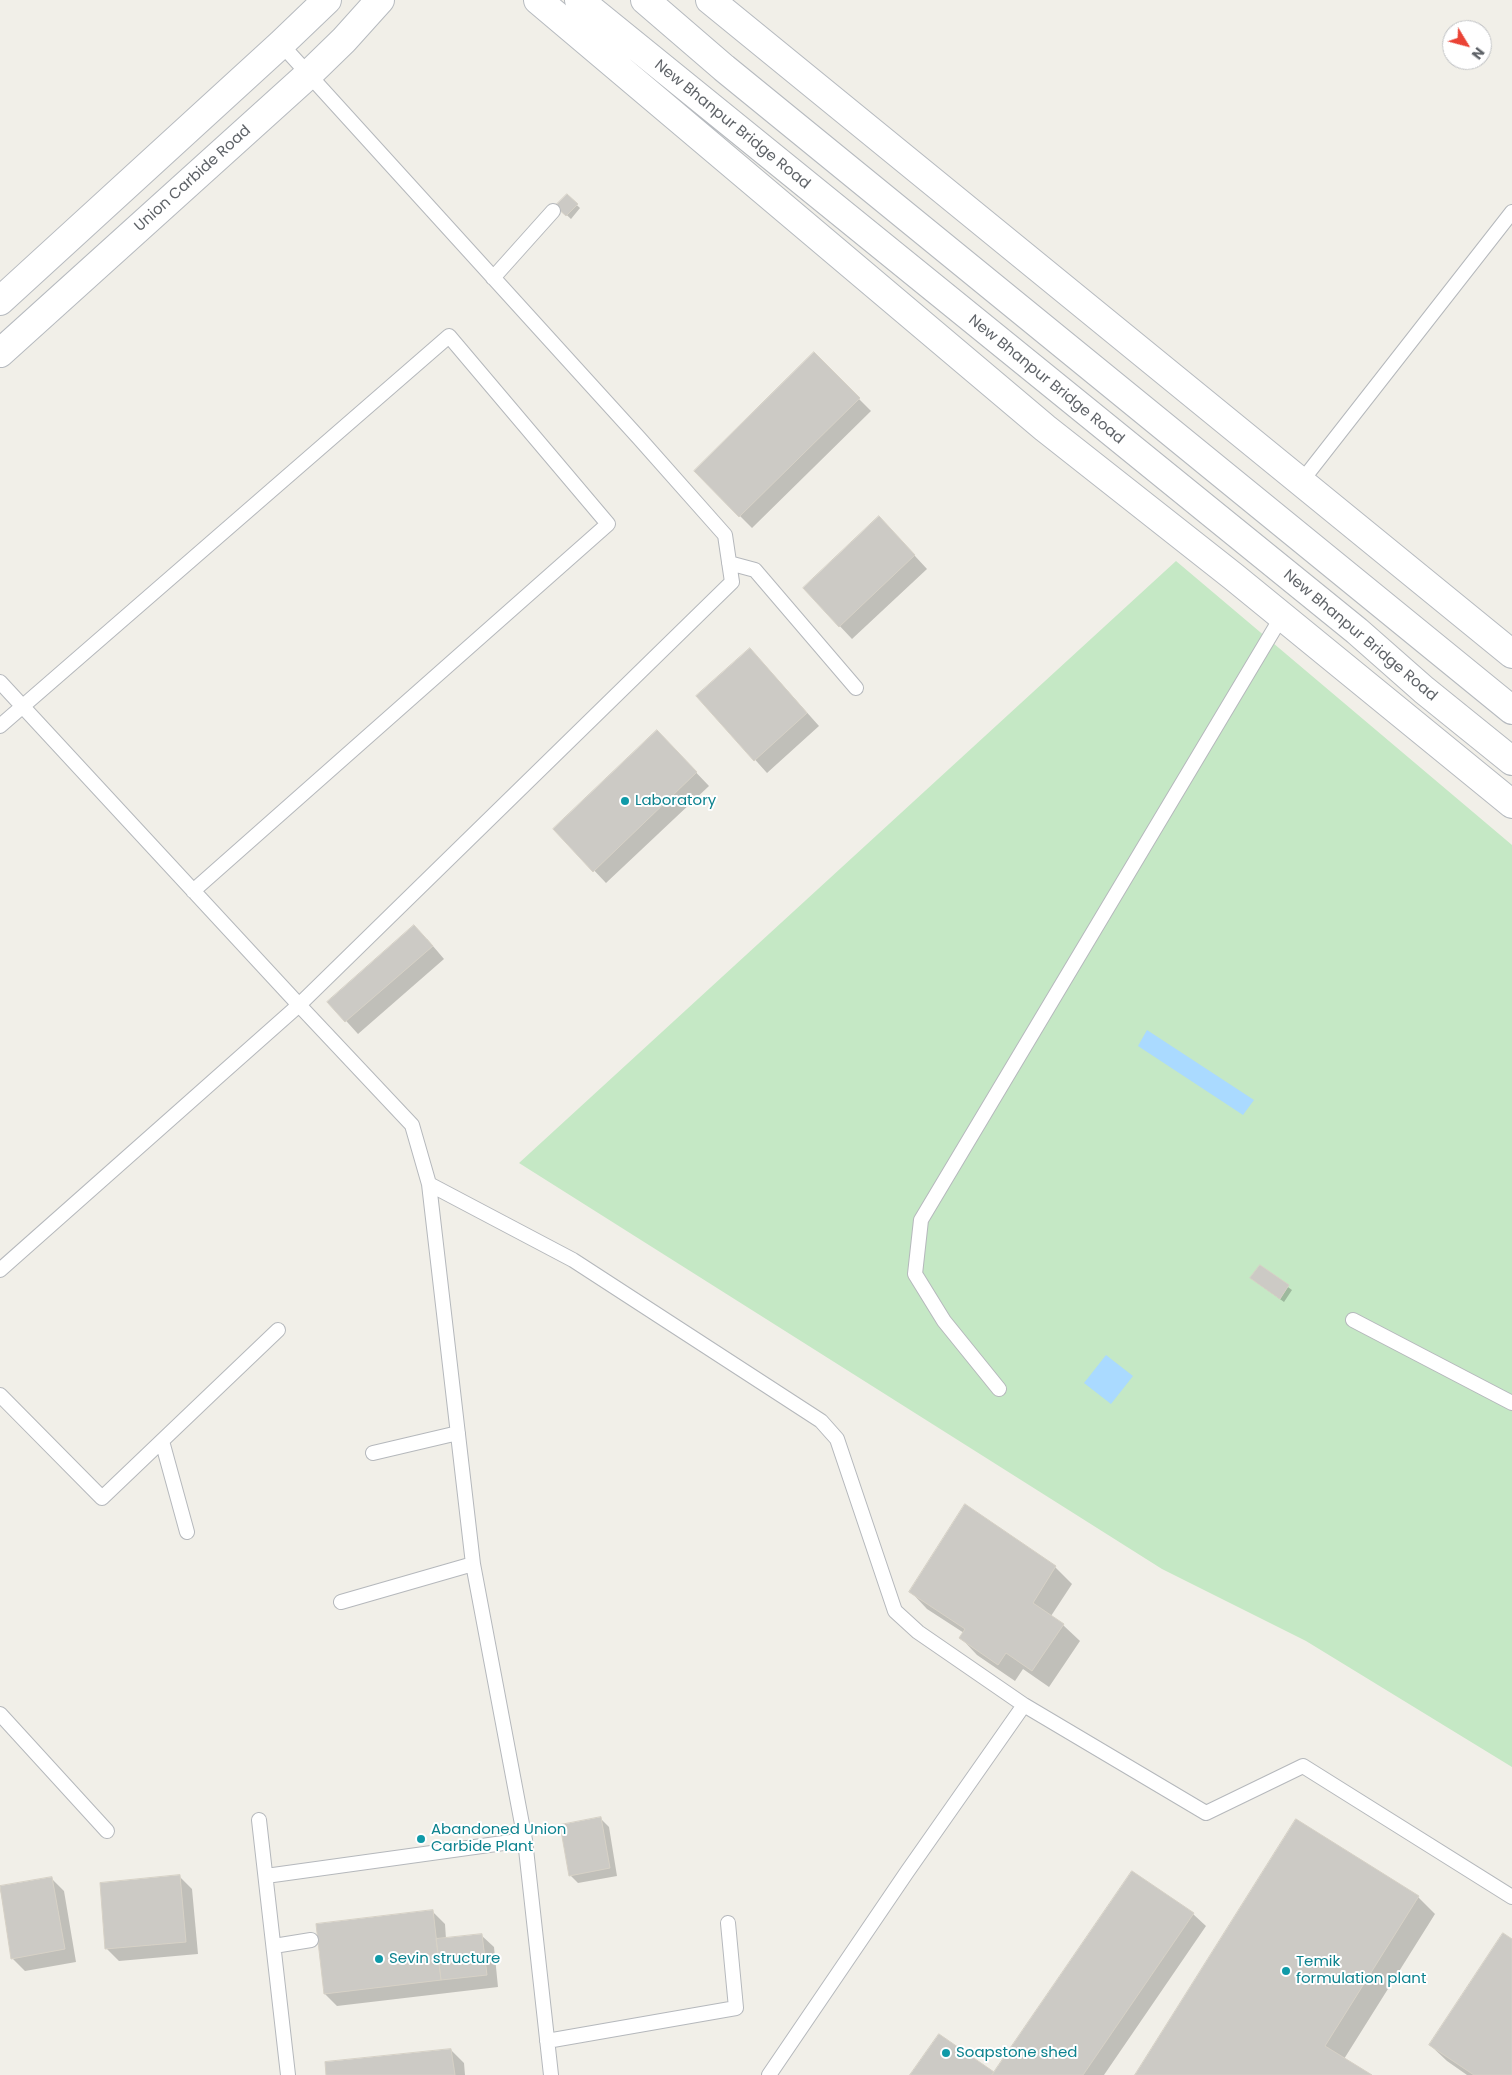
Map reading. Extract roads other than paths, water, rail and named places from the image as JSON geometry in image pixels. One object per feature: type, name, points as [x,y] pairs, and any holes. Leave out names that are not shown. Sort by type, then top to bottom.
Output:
[{"type":"street","points":[[0,302],[282,44],[326,0]]},
{"type":"street","name":"Union Carbide Road","points":[[0,354],[308,75],[344,40],[380,0]]},
{"type":"street","points":[[538,0],[1045,428],[1282,616],[1512,804]]},
{"type":"street","name":"New Bhanpur Bridge Road","points":[[579,0],[1357,631],[1424,690],[1512,761]]},
{"type":"street","points":[[645,0],[732,74],[1512,710]]},
{"type":"street","points":[[710,0],[1512,654]]},
{"type":"lane","points":[[0,1270],[299,1005],[732,582],[725,535],[282,44]]},
{"type":"lane","points":[[493,278],[553,211]]},
{"type":"lane","points":[[1300,482],[1512,212]]},
{"type":"lane","points":[[0,726],[449,336],[608,524],[193,890]]},
{"type":"lane","points":[[729,563],[755,570],[856,688]]},
{"type":"lane","points":[[999,1389],[944,1321],[916,1274],[921,1220],[1282,616]]},
{"type":"lane","points":[[0,682],[412,1126],[429,1184],[473,1564],[525,1840],[550,2075]]},
{"type":"lane","points":[[429,1184],[573,1260],[821,1421],[836,1439],[895,1611],[918,1632],[1024,1705],[1206,1813],[1303,1766],[1512,1897]]},
{"type":"lane","points":[[1353,1320],[1512,1403]]},
{"type":"lane","points":[[0,1396],[102,1498],[278,1330]]},
{"type":"lane","points":[[373,1453],[458,1433]]},
{"type":"lane","points":[[162,1441],[186,1532]]},
{"type":"lane","points":[[341,1602],[473,1564]]},
{"type":"lane","points":[[769,2075],[906,1872],[1024,1705]]},
{"type":"lane","points":[[0,1714],[107,1832]]},
{"type":"lane","points":[[259,1820],[288,2075]]},
{"type":"lane","points":[[266,1876],[525,1840]]},
{"type":"lane","points":[[547,2041],[736,2008],[728,1924]]},
{"type":"lane","points":[[274,1946],[310,1940]]},
{"type":"water","points":[[1147,1030],[1254,1100],[1243,1115],[1138,1046]]},
{"type":"water","points":[[1106,1355],[1133,1376],[1111,1404],[1084,1383]]},
{"type":"place","name":"Laboratory","points":[[625,801]]},
{"type":"place","name":"Abandoned Union Carbide Plant","points":[[421,1839]]},
{"type":"place","name":"Sevin structure","points":[[379,1959]]},
{"type":"place","name":"Temik formulation plant","points":[[1286,1971]]},
{"type":"place","name":"Soapstone shed","points":[[946,2053]]}]
